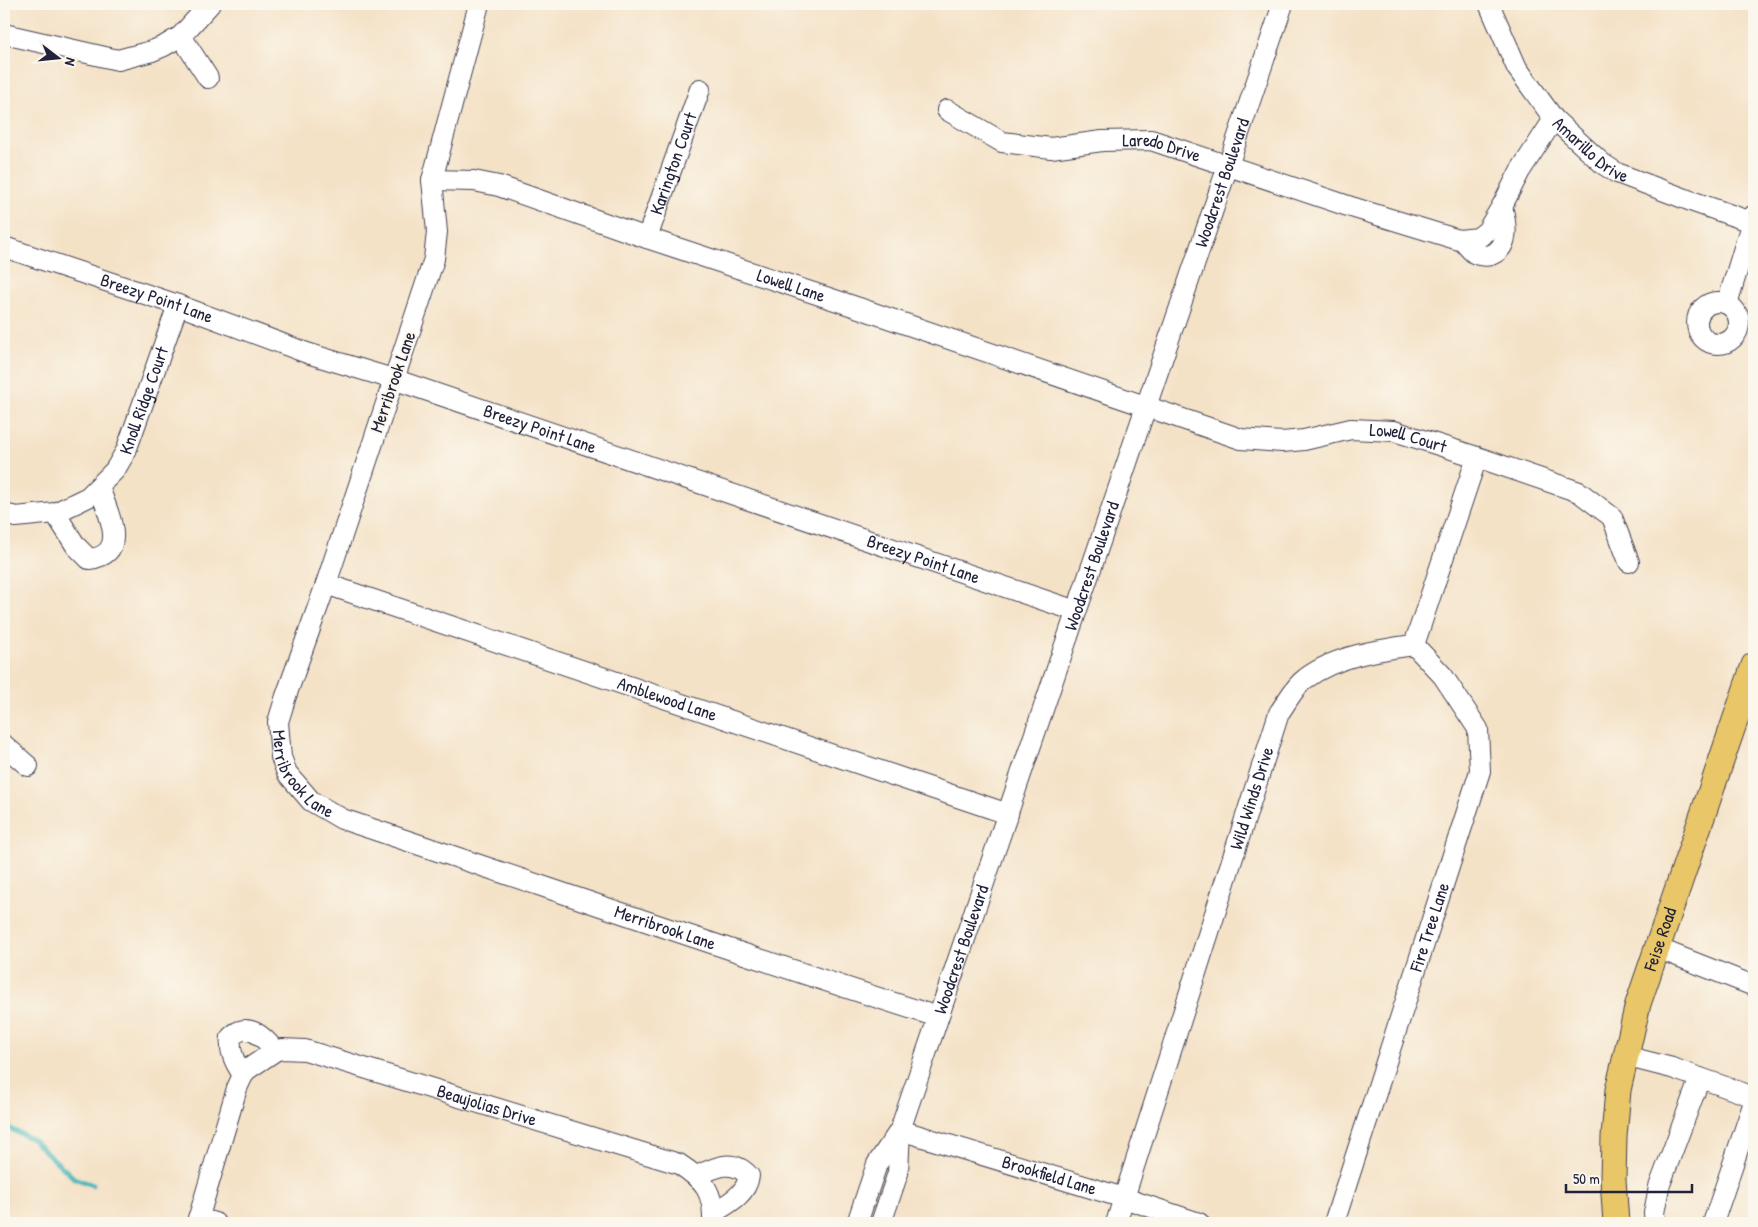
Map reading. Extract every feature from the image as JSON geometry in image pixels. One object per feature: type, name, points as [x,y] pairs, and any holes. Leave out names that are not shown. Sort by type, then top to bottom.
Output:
[{"type":"main road","name":"Feise Road","points":[[1616,1223],[1613,1179],[1618,1090],[1638,1004],[1754,665]]},
{"type":"street","points":[[4,34],[118,60],[152,51],[181,36],[210,4]]},
{"type":"street","name":"Merribrook Lane","points":[[479,4],[432,180],[437,232],[434,259],[278,722],[281,757],[287,773],[311,801],[342,819],[810,977],[938,1017]]},
{"type":"street","name":"Woodcrest Boulevard","points":[[857,1223],[877,1164],[900,1130],[1283,4]]},
{"type":"street","name":"Amarillo Drive","points":[[1489,4],[1517,68],[1554,119],[1603,164],[1617,173],[1691,201],[1753,220]]},
{"type":"street","points":[[181,36],[208,78]]},
{"type":"street","name":"Karington Court","points":[[647,238],[700,89]]},
{"type":"street","name":"Laredo Drive","points":[[947,110],[1002,142],[1051,148],[1102,141],[1151,140],[1348,206],[1462,240],[1478,238],[1487,231],[1520,171],[1554,119]]},
{"type":"street","name":"Lowell Lane","points":[[432,180],[474,181],[499,186],[1147,407]]},
{"type":"street","points":[[1727,304],[1753,220]]},
{"type":"street","name":"Breezy Point Lane","points":[[4,247],[178,305],[307,354],[394,379],[1076,611]]},
{"type":"street","name":"Knoll Ridge Court","points":[[4,514],[16,517],[54,513],[88,497],[115,470],[126,451],[178,305]]},
{"type":"street","name":"Lowell Court","points":[[1147,407],[1241,439],[1282,442],[1304,440],[1351,429],[1394,431],[1477,457],[1579,492],[1612,517],[1629,562]]},
{"type":"street","points":[[1414,645],[1477,457]]},
{"type":"street","points":[[54,513],[76,546],[90,559],[99,558],[110,549],[114,539],[112,523],[99,487]]},
{"type":"street","name":"Amblewood Lane","points":[[326,584],[1008,814]]},
{"type":"street","name":"Wild Winds Drive","points":[[1116,1223],[1279,713],[1303,680],[1326,666],[1377,650],[1414,645]]},
{"type":"street","name":"Fire Tree Lane","points":[[1334,1223],[1480,771],[1478,729],[1443,676],[1414,645]]},
{"type":"street","points":[[4,745],[28,766]]},
{"type":"street","points":[[1657,948],[1754,986]]},
{"type":"street","points":[[203,1222],[237,1088],[245,1071],[275,1051],[265,1038],[253,1031],[242,1030],[235,1032],[231,1037],[231,1051],[243,1075]]},
{"type":"street","name":"Beaujolias Drive","points":[[275,1051],[282,1049],[305,1050],[679,1164],[697,1176]]},
{"type":"street","points":[[1626,1056],[1672,1068],[1754,1097]]},
{"type":"street","points":[[1655,1223],[1654,1213],[1659,1187],[1700,1078]]},
{"type":"street","points":[[1713,1223],[1754,1102]]},
{"type":"street","name":"Woodcrest Boulevard","points":[[881,1223],[898,1173],[900,1130]]},
{"type":"street","name":"Brookfield Lane","points":[[900,1130],[1124,1198],[1199,1223]]},
{"type":"street","points":[[719,1166],[732,1166],[743,1169],[749,1176],[747,1185],[737,1198],[713,1218],[709,1192],[697,1176],[719,1166]]},
{"type":"waterway","points":[[4,1126],[32,1139],[74,1178],[93,1185]]}]
